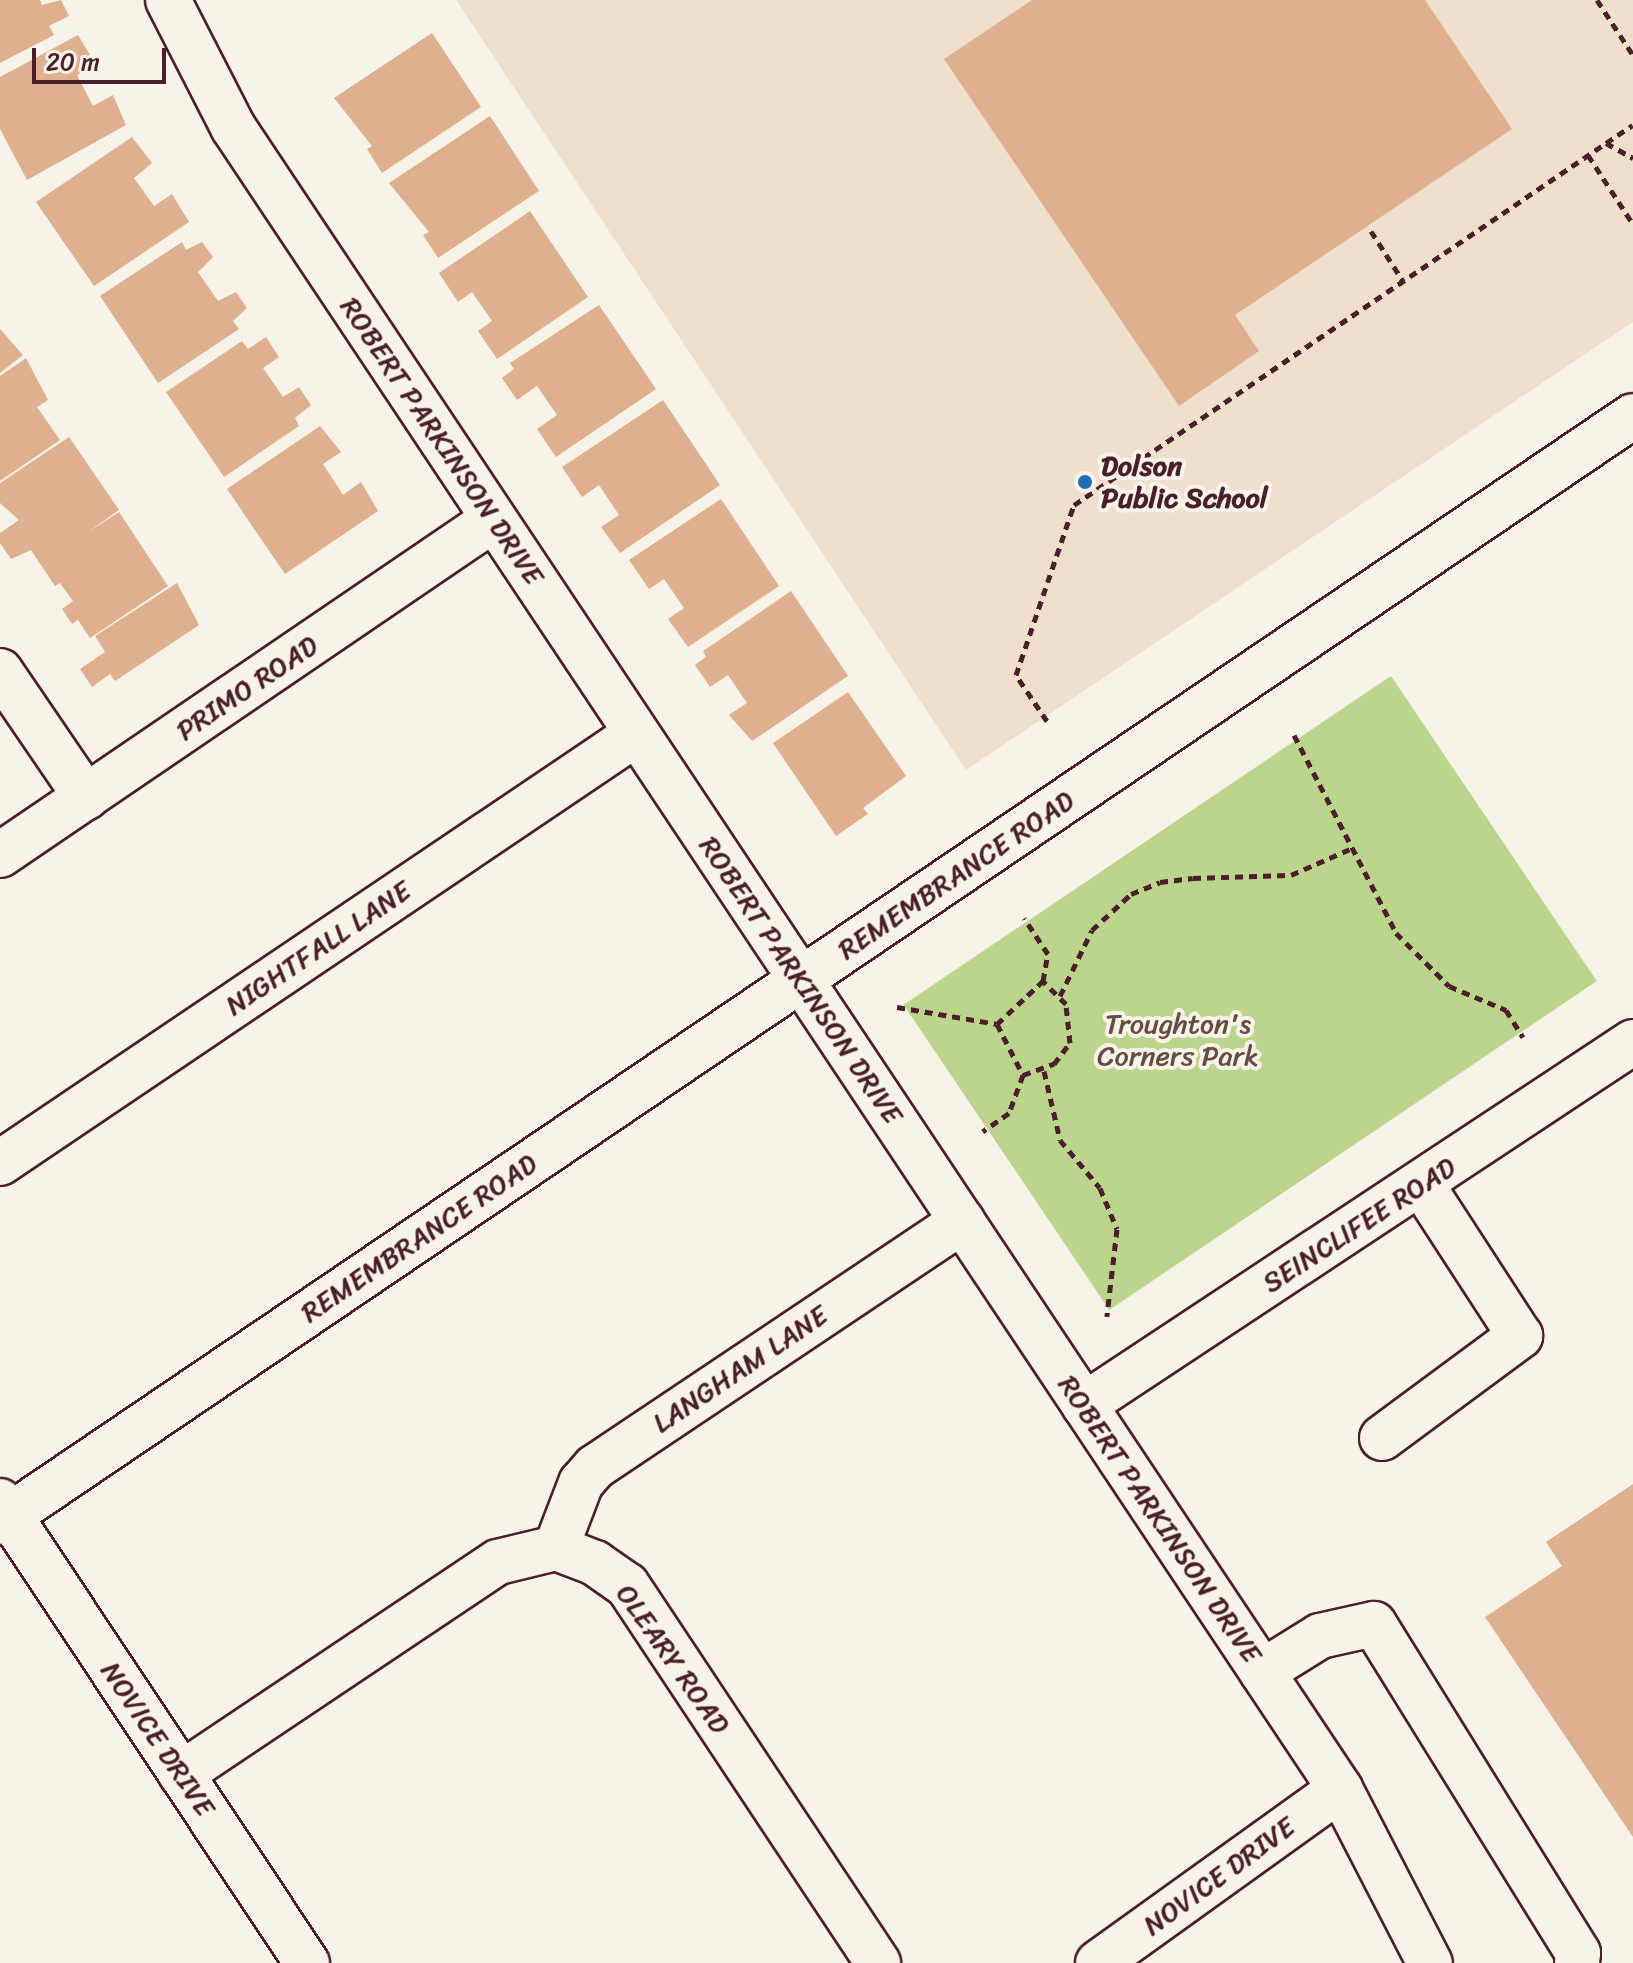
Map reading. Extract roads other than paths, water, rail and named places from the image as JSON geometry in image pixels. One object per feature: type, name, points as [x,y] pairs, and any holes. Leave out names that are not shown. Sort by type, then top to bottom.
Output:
[{"type":"street","name":"ROBERT PARKINSON DRIVE","points":[[168,0],[233,127],[1340,1789],[1430,1963]]},
{"type":"street","name":"REMEMBRANCE ROAD","points":[[3,1513],[801,980],[1633,416]]},
{"type":"street","name":"PRIMO ROAD","points":[[0,855],[494,519]]},
{"type":"street","points":[[0,671],[86,797]]},
{"type":"street","name":"NIGHTFALL LANE","points":[[0,1163],[636,734]]},
{"type":"street","name":"SEINCLIFEE ROAD","points":[[1084,1405],[1422,1185],[1633,1042]]},
{"type":"street","points":[[1382,1438],[1520,1336],[1422,1185]]},
{"type":"street","name":"LANGHAM LANE","points":[[556,1548],[581,1483],[595,1467],[962,1221]]},
{"type":"street","name":"NOVICE DRIVE","points":[[3,1513],[307,1963]]},
{"type":"street","points":[[181,1774],[498,1562],[556,1548]]},
{"type":"street","name":"OLEARY ROAD","points":[[556,1548],[595,1563],[627,1585],[878,1963]]},
{"type":"street","points":[[1262,1672],[1320,1636],[1374,1624],[1578,1953],[1577,1963]]},
{"type":"street","name":"NOVICE DRIVE","points":[[1098,1963],[1340,1789]]},
{"type":"place","name":"Dolson Public School","points":[[1085,482]]},
{"type":"park label","name":"Troughton's Corners Park","points":[[1178,1040]]}]
